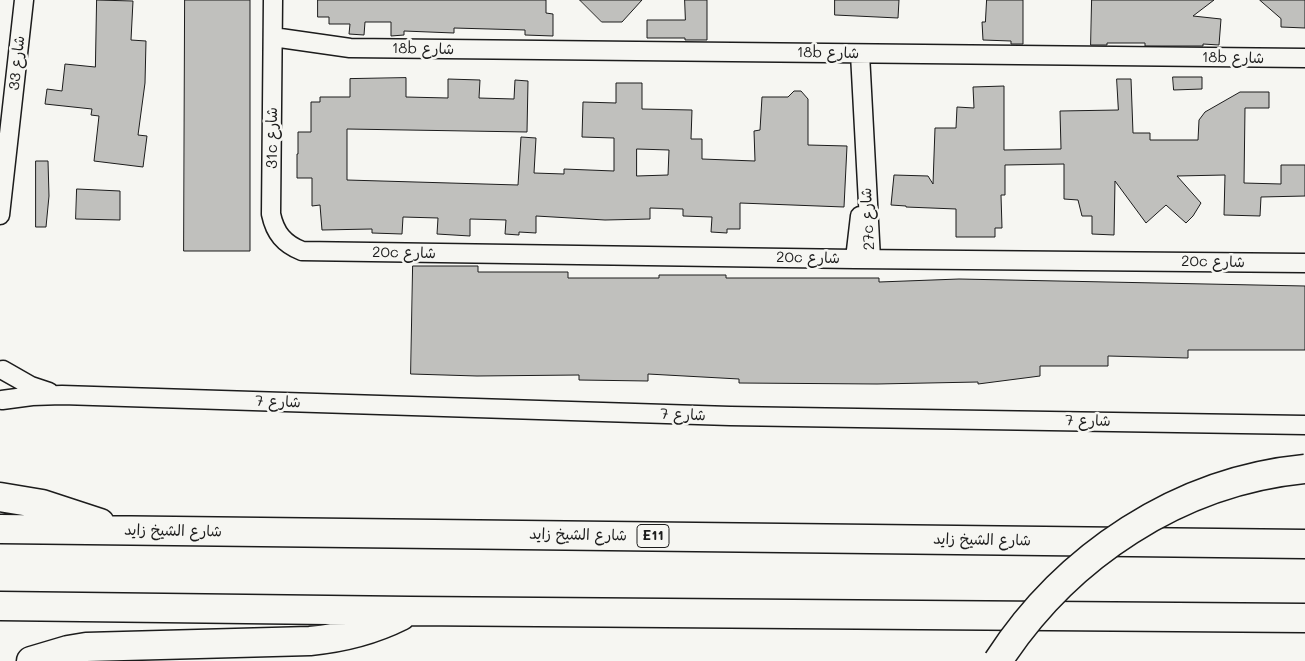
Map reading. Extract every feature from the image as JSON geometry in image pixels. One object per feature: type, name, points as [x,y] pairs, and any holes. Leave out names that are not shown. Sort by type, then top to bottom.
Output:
[{"type":"highway","points":[[998,661],[1027,620],[1048,596],[1082,564],[1119,536],[1160,512],[1202,493],[1262,476],[1305,469]]},
{"type":"highway","points":[[0,497],[42,504],[68,511],[118,530]]},
{"type":"highway","name":"شارع الشيخ زايد","points":[[0,529],[1305,544]]},
{"type":"highway","points":[[0,606],[1305,618]]},
{"type":"highway","points":[[31,661],[68,650],[86,647],[310,641],[335,638],[360,633],[384,625],[410,611]]},
{"type":"street","name":"شارع 33","points":[[0,215],[24,0]]},
{"type":"street","name":"31c شارع","points":[[273,0],[271,214],[278,234],[284,241],[297,249],[312,252]]},
{"type":"street","name":"18b شارع","points":[[273,44],[326,51],[350,48],[1305,58]]},
{"type":"street","name":"27c شارع","points":[[863,259],[866,179],[865,132],[869,112],[867,54]]},
{"type":"street","name":"20c شارع","points":[[312,252],[1305,263]]},
{"type":"street","name":"شارع 7","points":[[2,369],[31,386],[62,395]]},
{"type":"street","points":[[1,401],[6,393],[7,385],[2,369]]},
{"type":"street","name":"شارع 7","points":[[1,401],[32,396],[62,395],[730,416],[1305,424]]},
{"type":"building","points":[[97,0],[133,1],[131,40],[146,41],[145,83],[138,135],[147,136],[143,167],[94,161],[99,116],[91,115],[92,109],[45,104],[47,89],[62,91],[65,64],[95,67]]},
{"type":"building","points":[[185,0],[250,0],[250,251],[184,251]]},
{"type":"building","points":[[318,0],[546,0],[546,13],[553,14],[553,36],[525,35],[525,30],[454,28],[454,33],[404,31],[404,35],[391,36],[391,22],[365,22],[364,35],[349,34],[350,24],[329,24],[329,17],[318,17]]},
{"type":"building","points":[[580,0],[642,0],[622,22],[602,22]]},
{"type":"building","points":[[685,0],[707,0],[707,40],[647,38],[647,20],[685,20]]},
{"type":"building","points":[[835,0],[899,0],[898,18],[835,15]]},
{"type":"building","points":[[987,0],[1023,0],[1023,44],[1011,44],[1011,41],[983,40],[982,22],[985,22]]},
{"type":"building","points":[[1092,0],[1214,0],[1193,16],[1221,19],[1219,45],[1145,46],[1145,43],[1107,43],[1107,45],[1091,45]]},
{"type":"building","points":[[1260,0],[1305,0],[1305,28],[1281,27],[1281,19]]},
{"type":"building","points":[[1173,77],[1202,77],[1202,89],[1174,90]]},
{"type":"building","points":[[406,78],[406,97],[448,98],[448,79],[480,80],[479,98],[514,99],[515,80],[528,81],[527,132],[347,129],[347,180],[518,185],[521,137],[536,138],[534,173],[564,174],[564,169],[614,171],[614,138],[582,137],[583,102],[616,103],[616,83],[642,83],[642,109],[692,110],[691,139],[702,139],[702,159],[755,161],[754,131],[760,130],[762,97],[788,97],[794,91],[801,91],[808,99],[808,145],[847,146],[844,207],[740,203],[740,229],[727,229],[727,233],[711,232],[712,217],[683,216],[683,209],[650,208],[650,219],[605,220],[536,216],[536,233],[519,232],[519,235],[505,234],[506,220],[470,219],[470,236],[437,234],[438,218],[403,217],[402,234],[372,233],[372,229],[322,230],[320,205],[312,206],[312,178],[297,178],[298,132],[311,132],[311,102],[320,102],[320,97],[350,97],[350,79]],"holes":[[[637,149],[669,150],[668,175],[637,176]]]},
{"type":"building","points":[[1117,79],[1131,79],[1133,133],[1150,133],[1150,140],[1198,140],[1199,120],[1205,112],[1240,92],[1269,92],[1269,108],[1245,108],[1244,183],[1281,184],[1281,165],[1305,165],[1305,196],[1261,197],[1260,216],[1224,215],[1225,175],[1177,176],[1201,203],[1193,216],[1186,223],[1166,205],[1146,223],[1115,181],[1114,235],[1092,234],[1092,216],[1082,216],[1078,200],[1064,199],[1064,164],[1005,165],[1005,195],[1001,195],[1002,228],[995,228],[995,237],[956,237],[956,209],[891,205],[894,175],[928,176],[933,184],[935,128],[956,128],[957,107],[974,108],[973,87],[1004,86],[1004,150],[1061,149],[1060,111],[1118,110]]},
{"type":"building","points":[[36,161],[48,161],[49,196],[46,227],[36,227]]},
{"type":"building","points":[[77,189],[120,191],[120,220],[76,219]]},
{"type":"building","points":[[413,266],[478,266],[478,272],[568,272],[568,278],[659,278],[659,275],[726,275],[726,278],[879,278],[879,282],[959,279],[1305,286],[1305,350],[1188,350],[1188,358],[1108,356],[1108,366],[1040,366],[1040,376],[978,384],[978,382],[877,384],[739,383],[739,379],[648,374],[648,381],[579,380],[579,375],[477,376],[411,374]]}]
